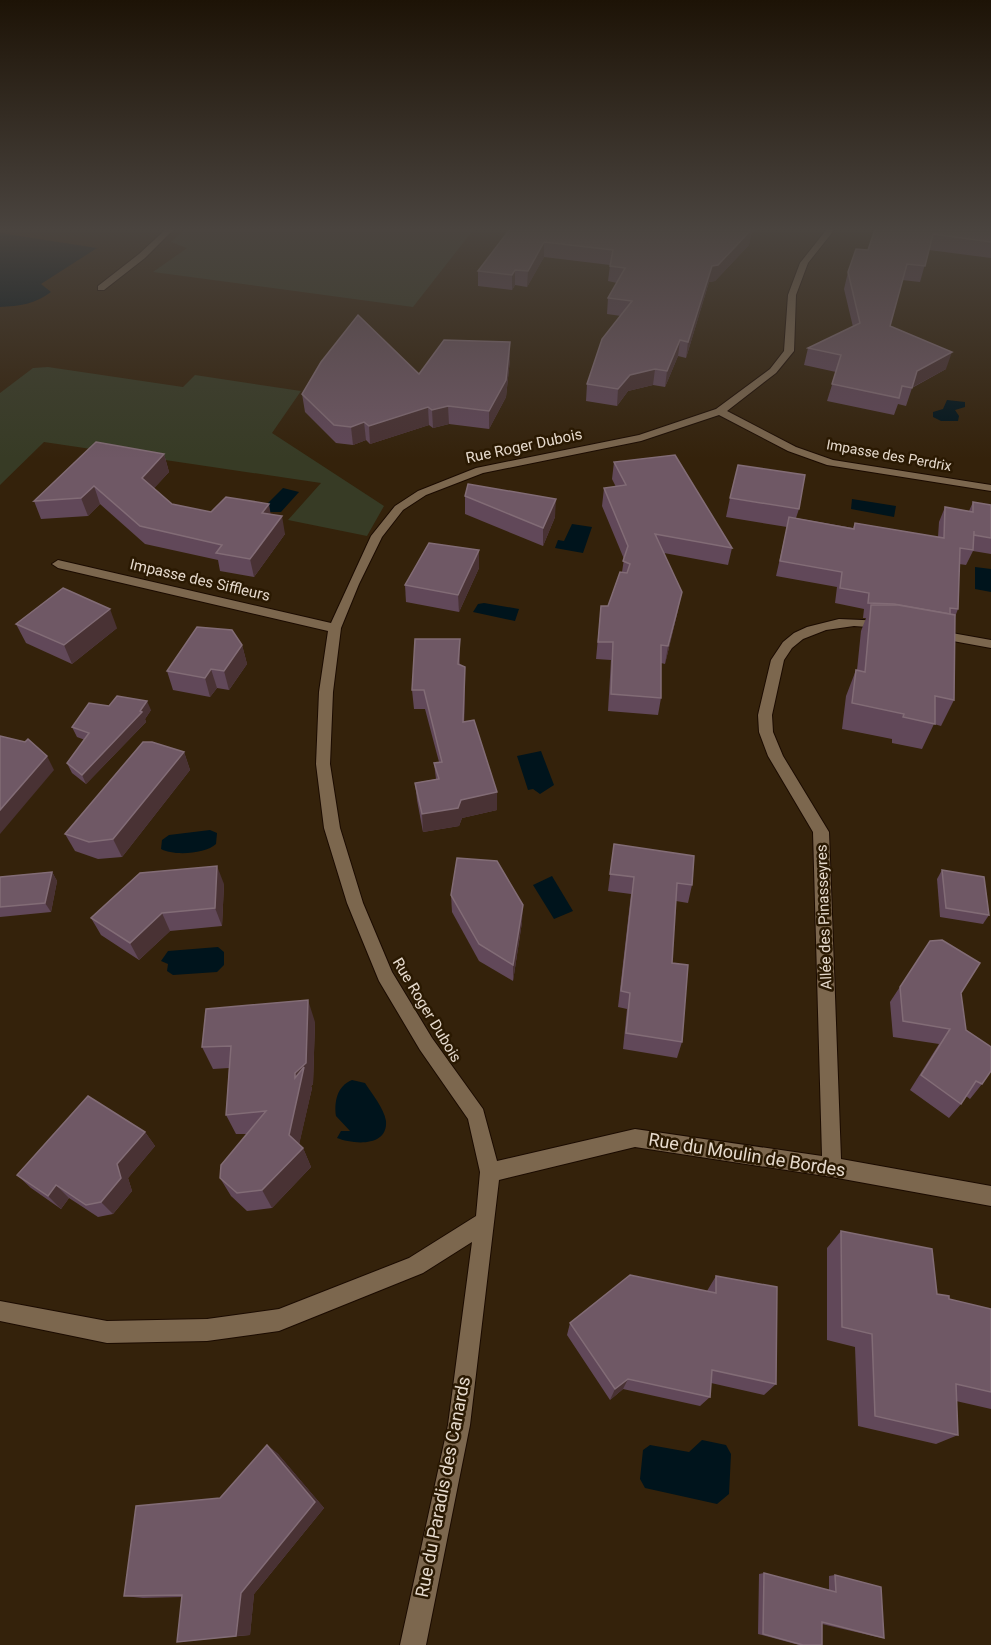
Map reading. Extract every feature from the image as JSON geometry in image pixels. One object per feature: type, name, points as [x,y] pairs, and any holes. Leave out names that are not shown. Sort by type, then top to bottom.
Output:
[{"type":"street","name":"Rue Roger Dubois","points":[[490,1172],[476,1115],[426,1044],[385,976],[355,903],[333,828],[323,764],[326,692],[335,628],[352,584],[376,536],[399,508],[422,493],[480,470],[641,438],[720,411],[772,371],[789,351],[791,306]]},
{"type":"street","name":"Impasse des Perdrix","points":[[720,411],[792,448],[831,463],[991,488]]},
{"type":"street","name":"Impasse des Siffleurs","points":[[58,564],[335,628]]},
{"type":"street","name":"Allée des Pinasseyres","points":[[832,1167],[821,832],[807,804],[775,756],[766,732],[764,715],[778,658],[790,641],[815,629],[842,623],[879,624],[901,628]]},
{"type":"street","points":[[924,632],[991,644]]},
{"type":"street","name":"Rue du Moulin de Bordes","points":[[490,1172],[634,1138],[832,1167],[991,1196]]},
{"type":"street","points":[[0,1311],[106,1332],[207,1330],[279,1320],[325,1304],[416,1266],[485,1222],[490,1172]]},
{"type":"street","name":"Rue du Paradis des Canards","points":[[413,1645],[459,1425],[485,1222]]},
{"type":"green space","points":[[48,367],[183,387],[195,375],[301,391],[272,433],[384,506],[367,536],[288,520],[321,483],[44,442],[0,485],[0,393],[33,368]]},
{"type":"water","points":[[947,400],[965,402],[965,407],[955,410],[959,416],[958,421],[941,421],[933,417],[933,412],[943,409]]},
{"type":"water","points":[[283,488],[299,492],[281,512],[267,512],[264,507]]},
{"type":"water","points":[[852,499],[896,506],[894,517],[851,509]]},
{"type":"water","points":[[572,524],[592,527],[583,553],[555,548],[558,540],[564,541]]},
{"type":"water","points":[[975,567],[991,569],[991,592],[975,589]]},
{"type":"water","points":[[478,604],[519,609],[515,621],[473,612]]},
{"type":"water","points":[[541,751],[554,785],[540,794],[533,789],[528,790],[517,756]]},
{"type":"water","points":[[210,830],[217,833],[216,844],[205,850],[173,853],[161,849],[162,840],[169,835]]},
{"type":"water","points":[[552,876],[573,911],[554,919],[533,885]]},
{"type":"water","points":[[218,947],[224,952],[224,965],[217,972],[173,975],[167,971],[168,964],[161,961],[168,951]]},
{"type":"water","points":[[352,1080],[365,1083],[385,1116],[385,1130],[375,1140],[351,1142],[337,1138],[341,1131],[350,1131],[336,1116],[336,1105],[340,1090]]},
{"type":"water","points":[[702,1440],[726,1445],[731,1454],[729,1494],[717,1504],[645,1488],[640,1479],[643,1450],[650,1445],[689,1452]]},
{"type":"building","points":[[628,306],[699,306],[688,342],[680,340],[667,371],[655,369],[630,375],[618,389],[587,384],[602,339]]},
{"type":"building","points":[[856,306],[896,306],[890,326],[952,352],[917,371],[912,388],[902,386],[899,398],[832,384],[841,355],[808,348],[860,323]]},
{"type":"building","points":[[358,315],[419,374],[444,340],[510,342],[506,380],[489,411],[448,406],[432,410],[428,407],[369,426],[364,422],[351,427],[334,425],[302,394],[321,362]]},
{"type":"building","points":[[96,442],[164,454],[142,478],[172,504],[211,512],[226,497],[269,504],[262,513],[282,516],[250,559],[216,553],[222,545],[140,526],[94,486],[81,498],[34,501]]},
{"type":"building","points":[[675,455],[732,548],[655,534],[682,592],[668,646],[661,645],[661,698],[611,694],[613,642],[598,642],[601,606],[608,606],[620,572],[627,573],[630,564],[623,561],[628,546],[604,488],[626,485],[614,462]]},
{"type":"building","points":[[738,465],[805,475],[799,509],[730,498]]},
{"type":"building","points":[[468,484],[556,499],[543,528],[465,496]]},
{"type":"building","points":[[973,502],[991,505],[991,538],[974,535],[974,531],[973,550],[960,548],[958,609],[950,608],[950,614],[894,604],[868,603],[869,593],[840,588],[842,572],[780,561],[789,517],[854,529],[855,523],[944,538],[945,507],[973,512]]},
{"type":"building","points":[[429,543],[479,550],[458,595],[405,585]]},
{"type":"building","points":[[63,588],[110,609],[64,645],[16,624]]},
{"type":"building","points":[[871,605],[898,605],[955,615],[954,700],[935,696],[935,724],[903,717],[904,714],[852,703],[856,670],[865,672]]},
{"type":"building","points":[[197,627],[232,630],[242,645],[224,671],[211,669],[205,678],[167,671]]},
{"type":"building","points":[[415,639],[460,639],[458,664],[465,667],[463,722],[474,720],[497,792],[461,800],[458,808],[422,814],[415,783],[439,779],[434,763],[442,762],[424,690],[412,690]]},
{"type":"building","points":[[117,696],[147,701],[140,711],[142,712],[82,775],[67,763],[89,733],[72,727],[89,703],[109,706]]},
{"type":"building","points":[[0,736],[25,742],[28,739],[47,756],[0,810]]},
{"type":"building","points":[[143,742],[152,742],[184,752],[113,839],[89,842],[65,834]]},
{"type":"building","points":[[614,844],[694,856],[692,885],[677,883],[672,963],[688,965],[682,1042],[626,1033],[630,993],[621,991],[634,877],[610,874]]},
{"type":"building","points":[[457,858],[497,861],[523,905],[513,965],[479,944],[451,895]]},
{"type":"building","points":[[217,866],[215,908],[162,913],[130,943],[91,918],[140,873]]},
{"type":"building","points":[[942,870],[984,877],[989,915],[946,908]]},
{"type":"building","points":[[52,872],[45,903],[0,907],[0,877]]},
{"type":"building","points":[[942,940],[980,963],[961,993],[966,1030],[991,1047],[991,1071],[982,1084],[976,1081],[961,1104],[921,1075],[950,1029],[903,1021],[900,987],[930,941]]},
{"type":"building","points":[[308,1000],[306,1063],[295,1073],[295,1078],[304,1067],[289,1135],[303,1148],[262,1190],[237,1193],[220,1178],[221,1165],[266,1111],[226,1115],[231,1046],[202,1047],[206,1009]]},
{"type":"building","points":[[88,1096],[145,1132],[117,1164],[121,1178],[101,1202],[86,1205],[56,1185],[48,1196],[17,1175]]},
{"type":"building","points":[[841,1231],[932,1249],[937,1294],[991,1309],[991,1392],[956,1384],[958,1435],[875,1416],[872,1334],[842,1327]]},
{"type":"building","points":[[630,1275],[716,1293],[716,1276],[777,1287],[776,1384],[712,1370],[710,1397],[628,1379],[615,1389],[570,1323]]},
{"type":"building","points":[[267,1445],[315,1502],[241,1593],[236,1636],[177,1642],[182,1595],[124,1596],[136,1506],[220,1498]]},
{"type":"building","points":[[764,1573],[836,1592],[835,1575],[881,1587],[884,1638],[822,1622],[822,1645],[803,1645],[763,1634]]}]
